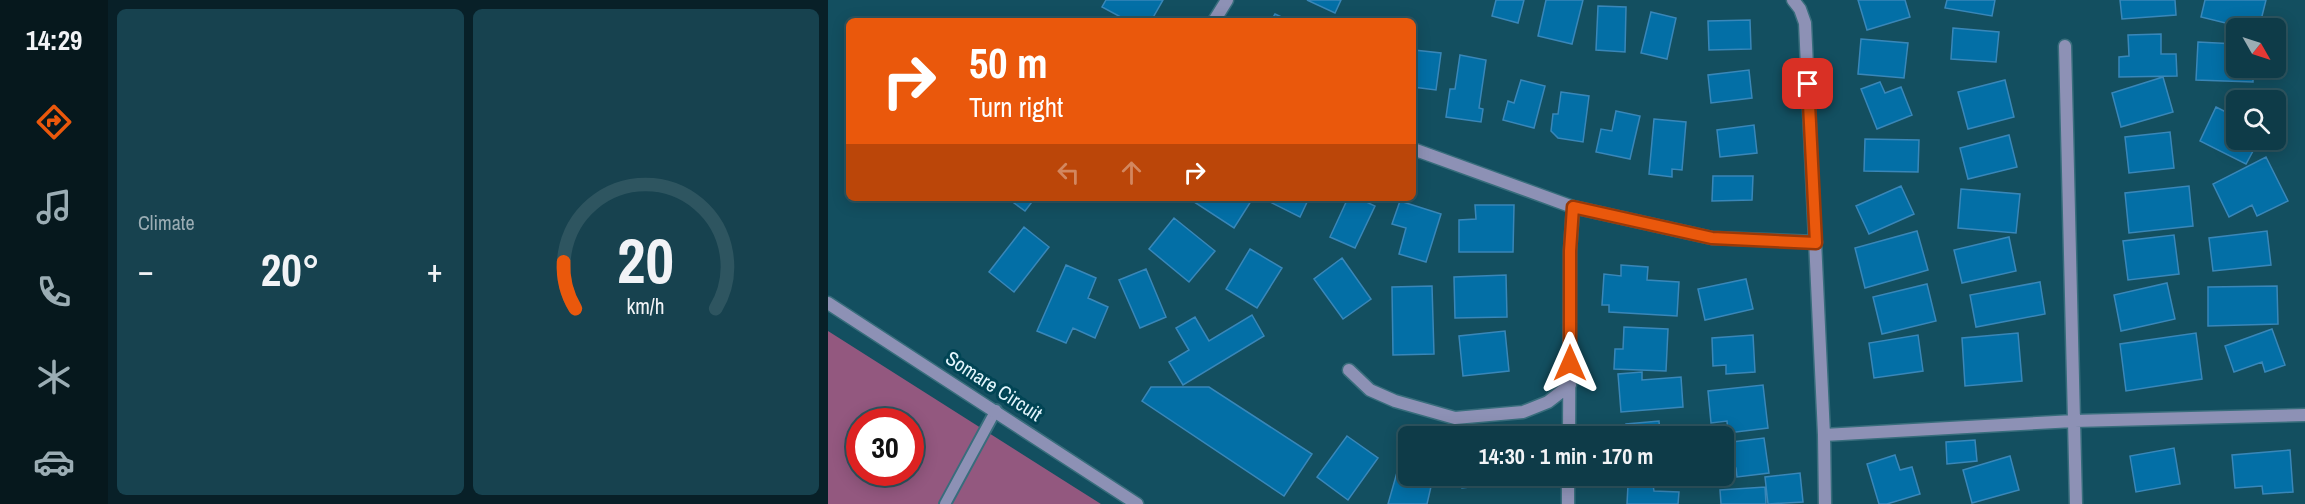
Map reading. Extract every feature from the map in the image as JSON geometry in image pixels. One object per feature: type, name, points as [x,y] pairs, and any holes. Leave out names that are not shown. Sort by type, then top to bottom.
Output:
[{"type":"street","points":[[1216,18],[1227,0]]},
{"type":"street","points":[[1793,0],[1800,9],[1805,23],[1824,435],[1825,504]]},
{"type":"street","points":[[2065,46],[2076,504]]},
{"type":"street","points":[[1416,150],[1573,207],[1712,238],[1816,243]]},
{"type":"street","points":[[1569,426],[1570,251],[1573,207]]},
{"type":"street","name":"Somare Circuit","points":[[828,303],[996,410],[1137,504]]},
{"type":"street","points":[[1349,370],[1370,390],[1395,401],[1455,418],[1523,412],[1548,402],[1570,385]]},
{"type":"street","points":[[1824,435],[2074,421],[2305,415]]},
{"type":"street","points":[[1568,486],[1568,504]]},
{"type":"lane","points":[[945,504],[996,410]]},
{"type":"shaded area","points":[[828,331],[1101,504],[828,504]]},
{"type":"building","points":[[1106,0],[1163,0],[1153,18],[1122,18],[1102,7]]},
{"type":"building","points":[[1307,0],[1341,0],[1335,13]]},
{"type":"building","points":[[1496,0],[1524,0],[1518,23],[1492,16]]},
{"type":"building","points":[[1546,0],[1583,0],[1572,44],[1538,36]]},
{"type":"building","points":[[1858,0],[1905,0],[1910,17],[1867,30]]},
{"type":"building","points":[[1947,0],[1995,0],[1992,16],[1945,8]]},
{"type":"building","points":[[2120,0],[2175,0],[2176,15],[2122,19]]},
{"type":"building","points":[[2205,0],[2266,0],[2262,18],[2226,18],[2226,23],[2201,17]]},
{"type":"building","points":[[1598,6],[1626,7],[1625,52],[1596,50]]},
{"type":"building","points":[[1651,12],[1676,18],[1667,59],[1641,53]]},
{"type":"building","points":[[1750,20],[1751,49],[1709,50],[1708,21]]},
{"type":"building","points":[[1953,28],[1999,32],[1996,62],[1951,59]]},
{"type":"building","points":[[2161,34],[2161,54],[2176,54],[2177,76],[2119,77],[2119,57],[2129,56],[2128,35]]},
{"type":"building","points":[[1861,39],[1908,43],[1904,78],[1858,74]]},
{"type":"building","points":[[2198,42],[2226,43],[2226,78],[2253,78],[2253,82],[2196,80]]},
{"type":"building","points":[[1416,50],[1441,53],[1436,90],[1416,87]]},
{"type":"building","points":[[1460,55],[1486,60],[1479,108],[1483,109],[1481,122],[1446,117],[1450,89],[1455,89]]},
{"type":"building","points":[[1749,70],[1752,98],[1711,103],[1708,75]]},
{"type":"building","points":[[2163,77],[2173,112],[2121,127],[2112,93]]},
{"type":"building","points":[[1521,80],[1545,86],[1534,128],[1503,120],[1508,101],[1514,103]]},
{"type":"building","points":[[2005,80],[2014,117],[1968,129],[1958,92]]},
{"type":"building","points":[[1880,82],[1885,93],[1901,87],[1912,115],[1877,129],[1861,89]]},
{"type":"building","points":[[1561,92],[1589,96],[1583,142],[1558,138],[1551,131],[1553,114],[1558,114]]},
{"type":"building","points":[[2216,107],[2226,112],[2226,150],[2254,150],[2246,164],[2200,141]]},
{"type":"building","points":[[1616,111],[1640,116],[1630,159],[1596,152],[1601,129],[1612,131]]},
{"type":"building","points":[[1654,119],[1686,122],[1682,170],[1672,169],[1672,177],[1649,174]]},
{"type":"building","points":[[1754,125],[1757,153],[1720,157],[1717,130]]},
{"type":"building","points":[[2170,132],[2174,168],[2129,173],[2125,137]]},
{"type":"building","points":[[2009,135],[2017,167],[1968,179],[1960,148]]},
{"type":"building","points":[[1865,139],[1919,140],[1918,172],[1864,171]]},
{"type":"building","points":[[2266,157],[2288,201],[2257,216],[2252,205],[2229,217],[2213,184]]},
{"type":"building","points":[[1713,176],[1753,176],[1752,200],[1712,201]]},
{"type":"building","points":[[1901,186],[1914,214],[1869,234],[1856,206]]},
{"type":"building","points":[[2189,186],[2193,226],[2129,233],[2125,193]]},
{"type":"building","points":[[1961,189],[2020,194],[2016,233],[1958,228]]},
{"type":"building","points":[[1011,201],[1033,201],[1025,211]]},
{"type":"building","points":[[1193,201],[1251,201],[1234,228]]},
{"type":"building","points":[[1268,201],[1308,201],[1300,217]]},
{"type":"building","points":[[1347,201],[1364,201],[1375,206],[1355,248],[1330,237]]},
{"type":"building","points":[[1400,201],[1441,214],[1426,262],[1399,254],[1406,228],[1392,224]]},
{"type":"building","points":[[1475,205],[1514,205],[1513,252],[1459,252],[1459,220],[1476,219]]},
{"type":"building","points":[[1174,218],[1215,251],[1189,282],[1149,249]]},
{"type":"building","points":[[1024,227],[1049,247],[1014,292],[989,272]]},
{"type":"building","points":[[1917,231],[1928,270],[1865,288],[1855,248]]},
{"type":"building","points":[[2267,231],[2271,265],[2213,271],[2209,238]]},
{"type":"building","points":[[2174,235],[2179,274],[2128,280],[2123,241]]},
{"type":"building","points":[[2009,237],[2016,271],[1962,283],[1954,250]]},
{"type":"building","points":[[1250,249],[1282,268],[1257,308],[1226,289]]},
{"type":"building","points":[[1342,258],[1371,299],[1343,319],[1314,279]]},
{"type":"building","points":[[1066,265],[1096,278],[1088,298],[1108,307],[1095,338],[1073,328],[1066,343],[1037,331]]},
{"type":"building","points":[[1621,265],[1648,267],[1647,280],[1679,282],[1677,316],[1609,312],[1609,305],[1602,305],[1604,274],[1621,276]]},
{"type":"building","points":[[1146,269],[1166,317],[1140,328],[1119,280]]},
{"type":"building","points":[[1506,275],[1507,317],[1455,318],[1454,277]]},
{"type":"building","points":[[1746,279],[1753,309],[1705,320],[1698,289]]},
{"type":"building","points":[[2040,282],[2045,314],[1976,327],[1970,295]]},
{"type":"building","points":[[2167,283],[2175,319],[2121,331],[2114,295]]},
{"type":"building","points":[[1927,284],[1936,321],[1882,334],[1873,297]]},
{"type":"building","points":[[1432,286],[1434,354],[1393,355],[1392,287]]},
{"type":"building","points":[[2277,286],[2278,324],[2208,326],[2208,287]]},
{"type":"building","points":[[1252,315],[1264,336],[1183,385],[1169,362],[1189,350],[1176,328],[1195,317],[1209,341]]},
{"type":"building","points":[[1624,327],[1668,329],[1666,371],[1614,369],[1615,349],[1623,349]]},
{"type":"building","points":[[2272,329],[2285,365],[2265,372],[2262,362],[2234,372],[2225,346]]},
{"type":"building","points":[[1505,331],[1509,371],[1463,376],[1459,336]]},
{"type":"building","points":[[2018,333],[2022,381],[1965,386],[1962,338]]},
{"type":"building","points":[[2196,333],[2202,379],[2126,391],[2120,344]]},
{"type":"building","points":[[1753,335],[1755,372],[1726,374],[1726,365],[1713,366],[1712,338]]},
{"type":"building","points":[[1918,335],[1923,371],[1874,378],[1869,343]]},
{"type":"building","points":[[1642,372],[1642,380],[1681,377],[1683,407],[1621,412],[1618,374]]},
{"type":"building","points":[[1763,385],[1768,428],[1734,432],[1734,426],[1727,426],[1727,421],[1711,423],[1708,391]]},
{"type":"building","points":[[1151,387],[1209,387],[1312,454],[1284,496],[1142,401]]},
{"type":"building","points":[[1659,421],[1659,426],[1626,426],[1626,424]]},
{"type":"building","points":[[1347,436],[1378,458],[1348,500],[1317,477]]},
{"type":"building","points":[[1764,438],[1769,473],[1737,477],[1736,468],[1734,468],[1734,442]]},
{"type":"building","points":[[1975,440],[1977,461],[1947,464],[1946,442]]},
{"type":"building","points":[[2174,448],[2180,484],[2136,492],[2130,456]]},
{"type":"building","points":[[2290,450],[2293,492],[2263,494],[2262,486],[2235,488],[2232,455]]},
{"type":"building","points":[[1895,455],[1900,470],[1912,467],[1920,494],[1887,504],[1879,504],[1867,464]]},
{"type":"building","points":[[2010,456],[2019,490],[1972,503],[1963,470]]},
{"type":"building","points":[[1398,469],[1398,486],[1431,486],[1427,504],[1388,504]]},
{"type":"building","points":[[1800,473],[1803,502],[1768,504],[1765,477]]},
{"type":"building","points":[[1628,486],[1653,486],[1654,491],[1679,492],[1678,504],[1627,504]]},
{"type":"building","points":[[1765,487],[1766,504],[1721,504],[1720,490]]},
{"type":"route","points":[[1570,363],[1570,251],[1573,207],[1712,238],[1816,243],[1808,84]]}]
